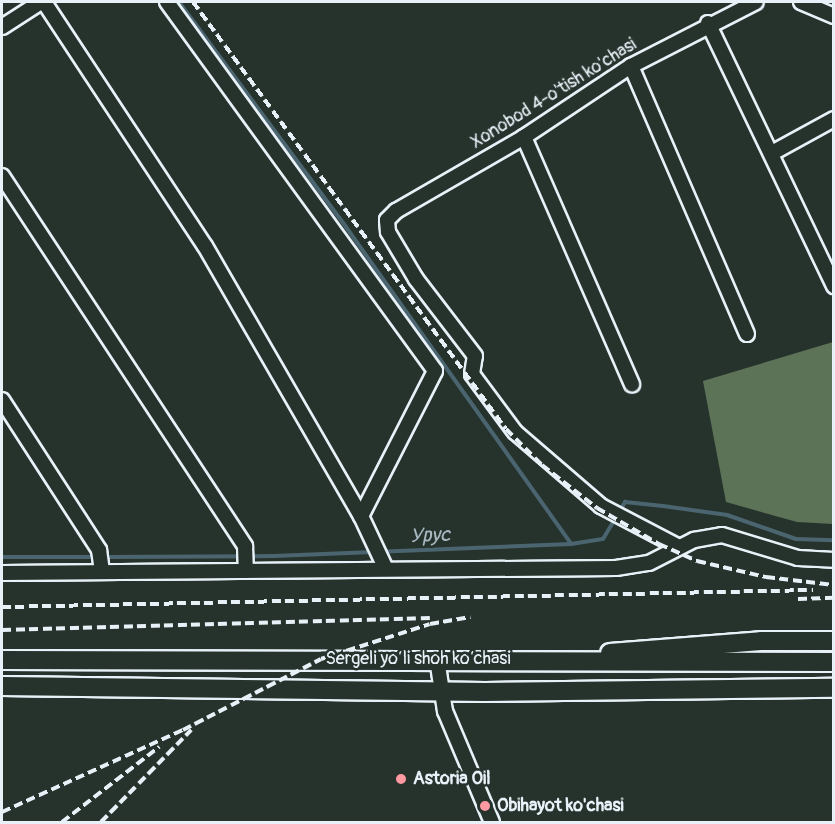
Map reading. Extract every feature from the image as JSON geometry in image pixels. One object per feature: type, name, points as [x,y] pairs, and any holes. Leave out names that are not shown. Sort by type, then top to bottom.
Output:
[{"type":"main road","points":[[563,659],[698,645],[834,642]]},
{"type":"main road","name":"Sergeli yo‘li shoh ko‘chasi","points":[[2,660],[563,659],[644,663],[834,662]]},
{"type":"main road","name":"Sergeli yo‘li shoh ko‘chasi","points":[[2,686],[439,691],[834,688]]},
{"type":"street","points":[[2,27],[43,2],[205,246],[361,516],[382,557]]},
{"type":"street","points":[[167,2],[435,371],[361,516]]},
{"type":"street","name":"Xonobod 4-o'tish ko'chasi","points":[[679,547],[627,522],[601,506],[515,432],[472,374],[475,356],[416,279],[388,232],[390,215],[524,137],[631,66],[708,23],[756,2]]},
{"type":"street","points":[[801,2],[834,16]]},
{"type":"street","points":[[708,23],[834,286]]},
{"type":"street","points":[[631,66],[747,334]]},
{"type":"street","points":[[771,153],[834,119]]},
{"type":"street","points":[[524,137],[632,384]]},
{"type":"street","points":[[2,176],[245,546],[246,571]]},
{"type":"street","points":[[2,400],[99,550],[102,571]]},
{"type":"street","points":[[2,573],[246,571],[382,557],[629,567],[656,561],[702,537],[728,535],[798,558],[834,560]]},
{"type":"street","points":[[437,659],[439,691],[492,822]]},
{"type":"green space","points":[[833,342],[833,524],[797,522],[726,502],[703,381]]},
{"type":"waterway","points":[[179,2],[346,227],[571,544]]},
{"type":"waterway","name":"Урус","points":[[619,512],[625,502],[663,506],[727,515],[796,539],[834,540]]},
{"type":"waterway","name":"Урус","points":[[104,557],[274,556],[571,544],[603,539],[615,519]]},
{"type":"waterway","name":"Урус","points":[[2,557],[97,557]]},
{"type":"railway","points":[[193,2],[506,429],[542,465],[597,508],[659,544],[697,561],[766,577],[834,585]]},
{"type":"railway","points":[[2,607],[813,590]]},
{"type":"railway","points":[[798,599],[834,598]]},
{"type":"railway","points":[[2,812],[183,730],[321,659],[430,624],[470,617]]},
{"type":"railway","points":[[2,630],[431,618]]},
{"type":"railway","points":[[101,822],[191,730]]},
{"type":"railway","points":[[62,822],[159,747]]},
{"type":"place","name":"Astoria Oil","points":[[401,779]]},
{"type":"place","name":"Obihayot ko'chasi","points":[[485,806]]}]
